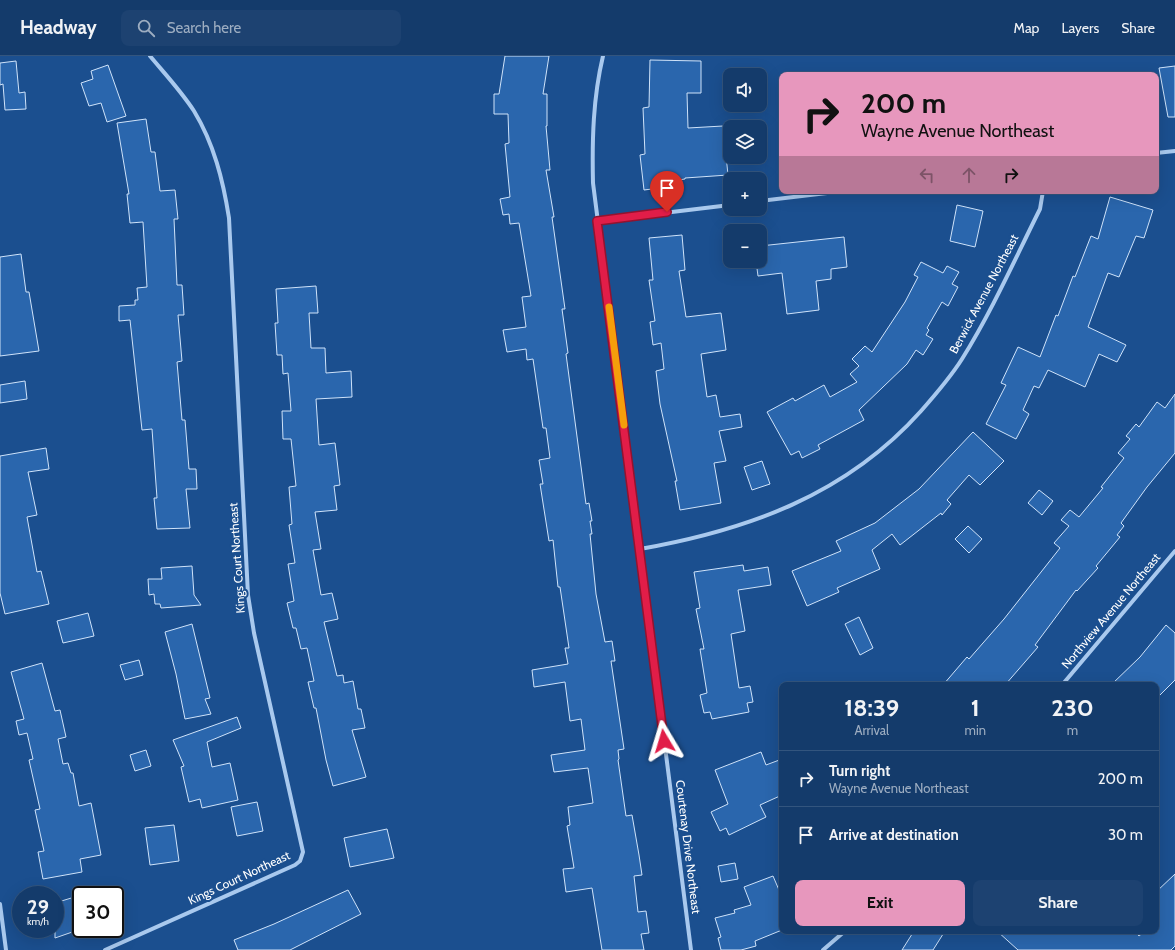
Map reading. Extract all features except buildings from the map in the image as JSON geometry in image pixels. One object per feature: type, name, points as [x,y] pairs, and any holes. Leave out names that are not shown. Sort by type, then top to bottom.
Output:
[{"type":"street","name":"Kings Court Northeast","points":[[105,950],[295,865],[300,861],[303,852],[254,633],[248,595],[228,218],[224,183],[212,146],[194,112],[150,56]]},
{"type":"street","name":"Courtenay Drive Northeast","points":[[604,56],[594,110],[592,146],[597,221],[691,950]]},
{"type":"street","points":[[1159,154],[1175,151]]},
{"type":"street","points":[[767,200],[819,194]]},
{"type":"street","name":"Berwick Avenue Northeast","points":[[640,549],[673,544],[740,526],[790,507],[849,474],[902,432],[942,387],[962,359],[979,330],[1040,208],[1042,194]]},
{"type":"street","points":[[597,221],[723,206]]},
{"type":"street","name":"Northview Avenue Northeast","points":[[1065,682],[1175,550]]},
{"type":"street","points":[[0,904],[6,950]]},
{"type":"street","points":[[823,950],[842,934]]},
{"type":"slow traffic","points":[[609,307],[624,425]]},
{"type":"route","points":[[664,741],[618,373],[597,221],[667,212]]}]
